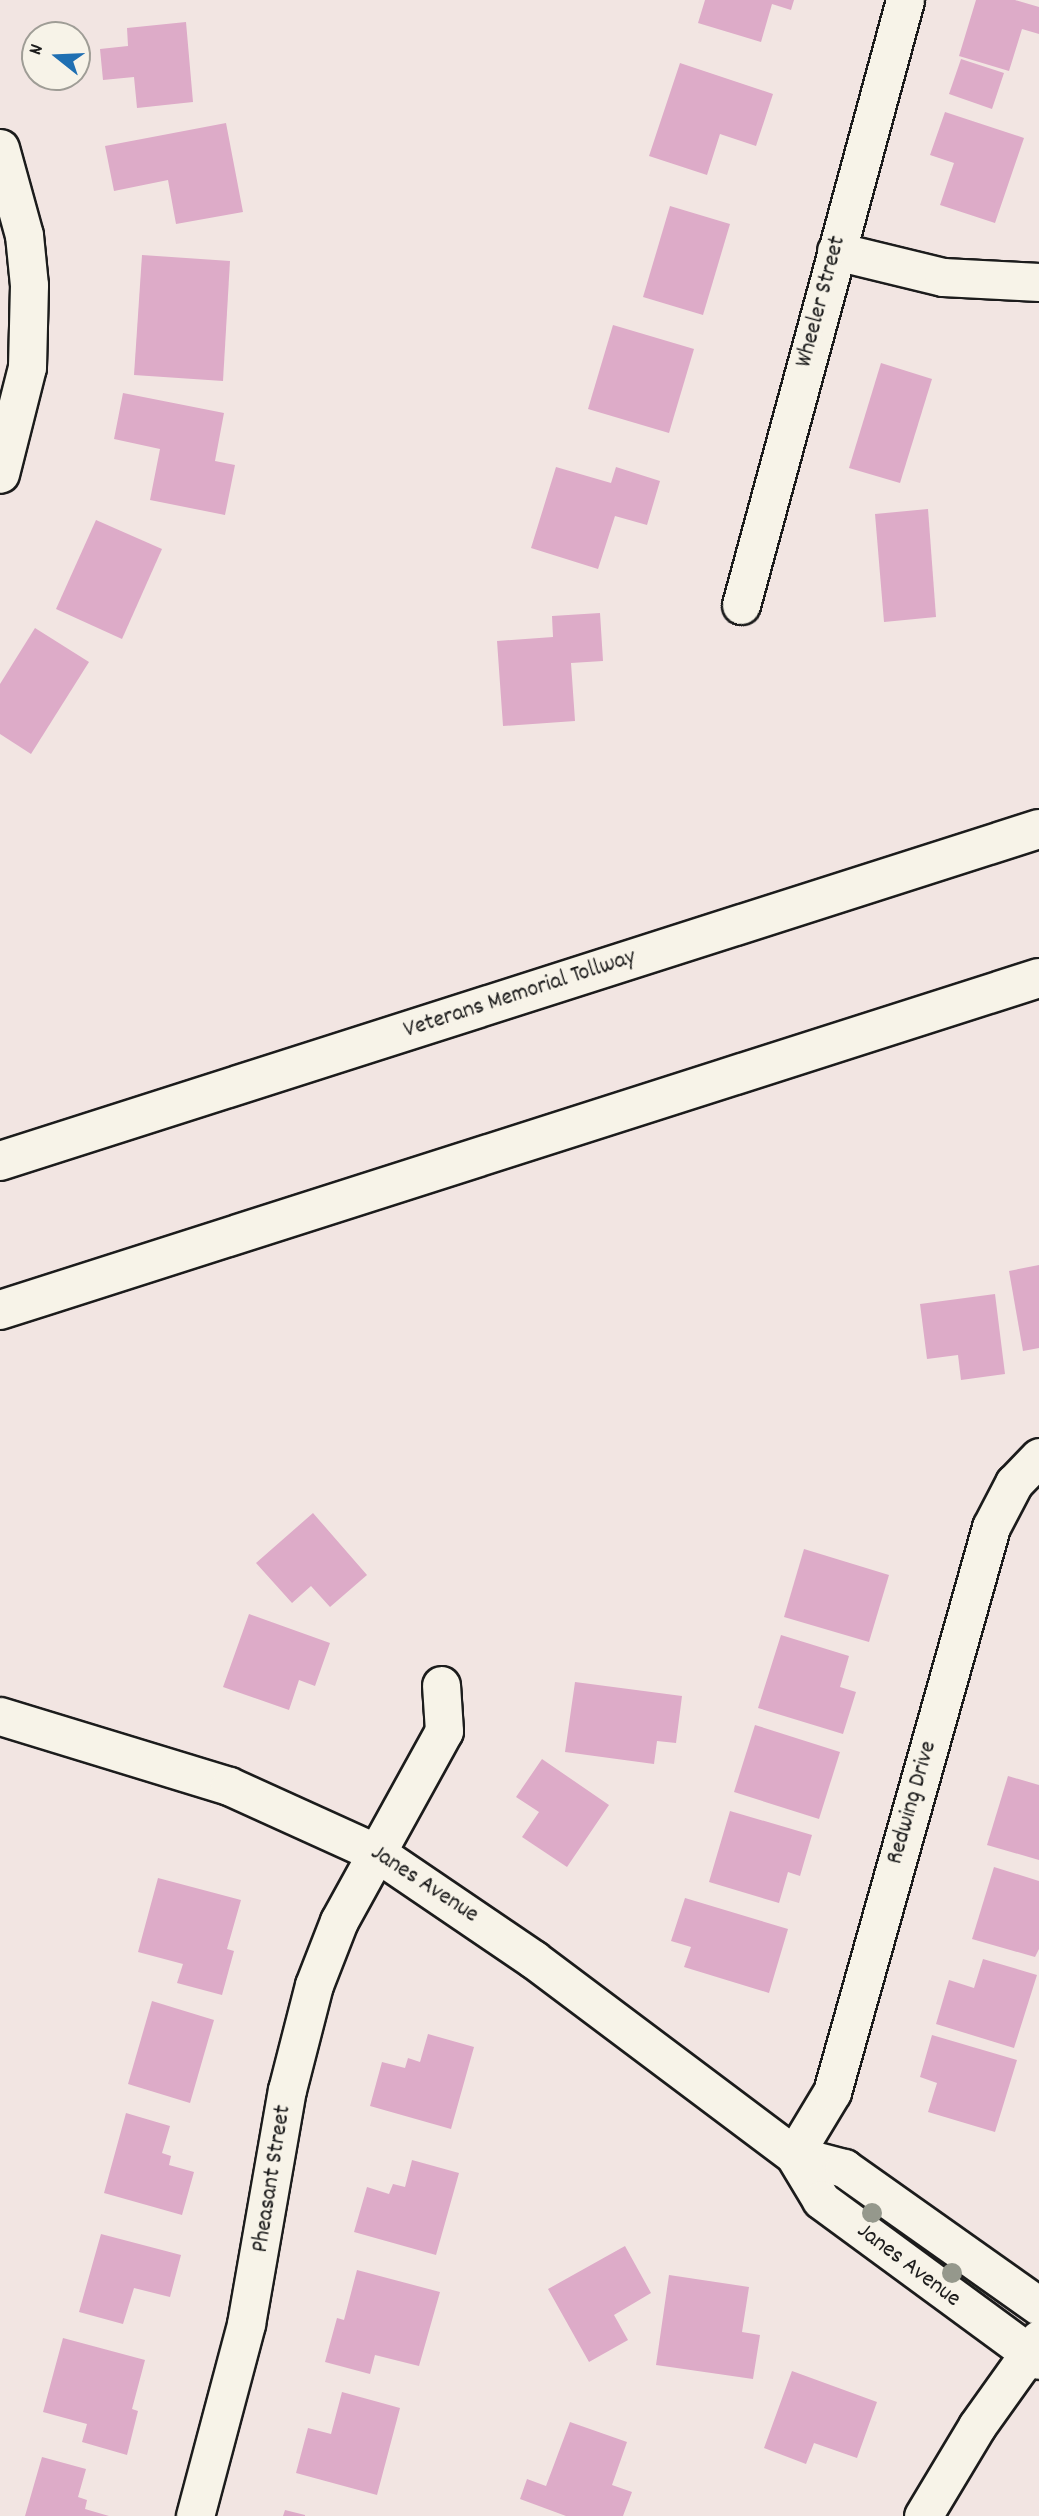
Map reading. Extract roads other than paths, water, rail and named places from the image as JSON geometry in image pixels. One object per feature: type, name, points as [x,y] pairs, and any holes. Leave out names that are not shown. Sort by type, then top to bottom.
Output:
[{"type":"highway","name":"Veterans Memorial Tollway","points":[[0,1161],[1039,829]]},
{"type":"highway","points":[[0,1310],[1039,978]]},
{"type":"street","name":"Wheeler Street","points":[[741,605],[905,0]]},
{"type":"street","points":[[0,148],[23,235],[29,285],[27,367],[0,474]]},
{"type":"street","points":[[836,251],[943,277],[1039,282]]},
{"type":"street","name":"Redwing Drive","points":[[794,2155],[832,2092],[991,1527],[1014,1483],[1039,1457]]},
{"type":"street","name":"Pheasant Street","points":[[195,2516],[246,2324],[298,2041],[339,1921],[444,1731],[441,1685]]},
{"type":"street","name":"Janes Avenue","points":[[0,1716],[229,1786],[377,1853],[533,1959],[794,2155],[821,2200],[1036,2351]]},
{"type":"street","name":"Janes Avenue","points":[[794,2155],[844,2168],[1039,2306]]},
{"type":"street","points":[[923,2516],[977,2426],[1036,2351]]}]
